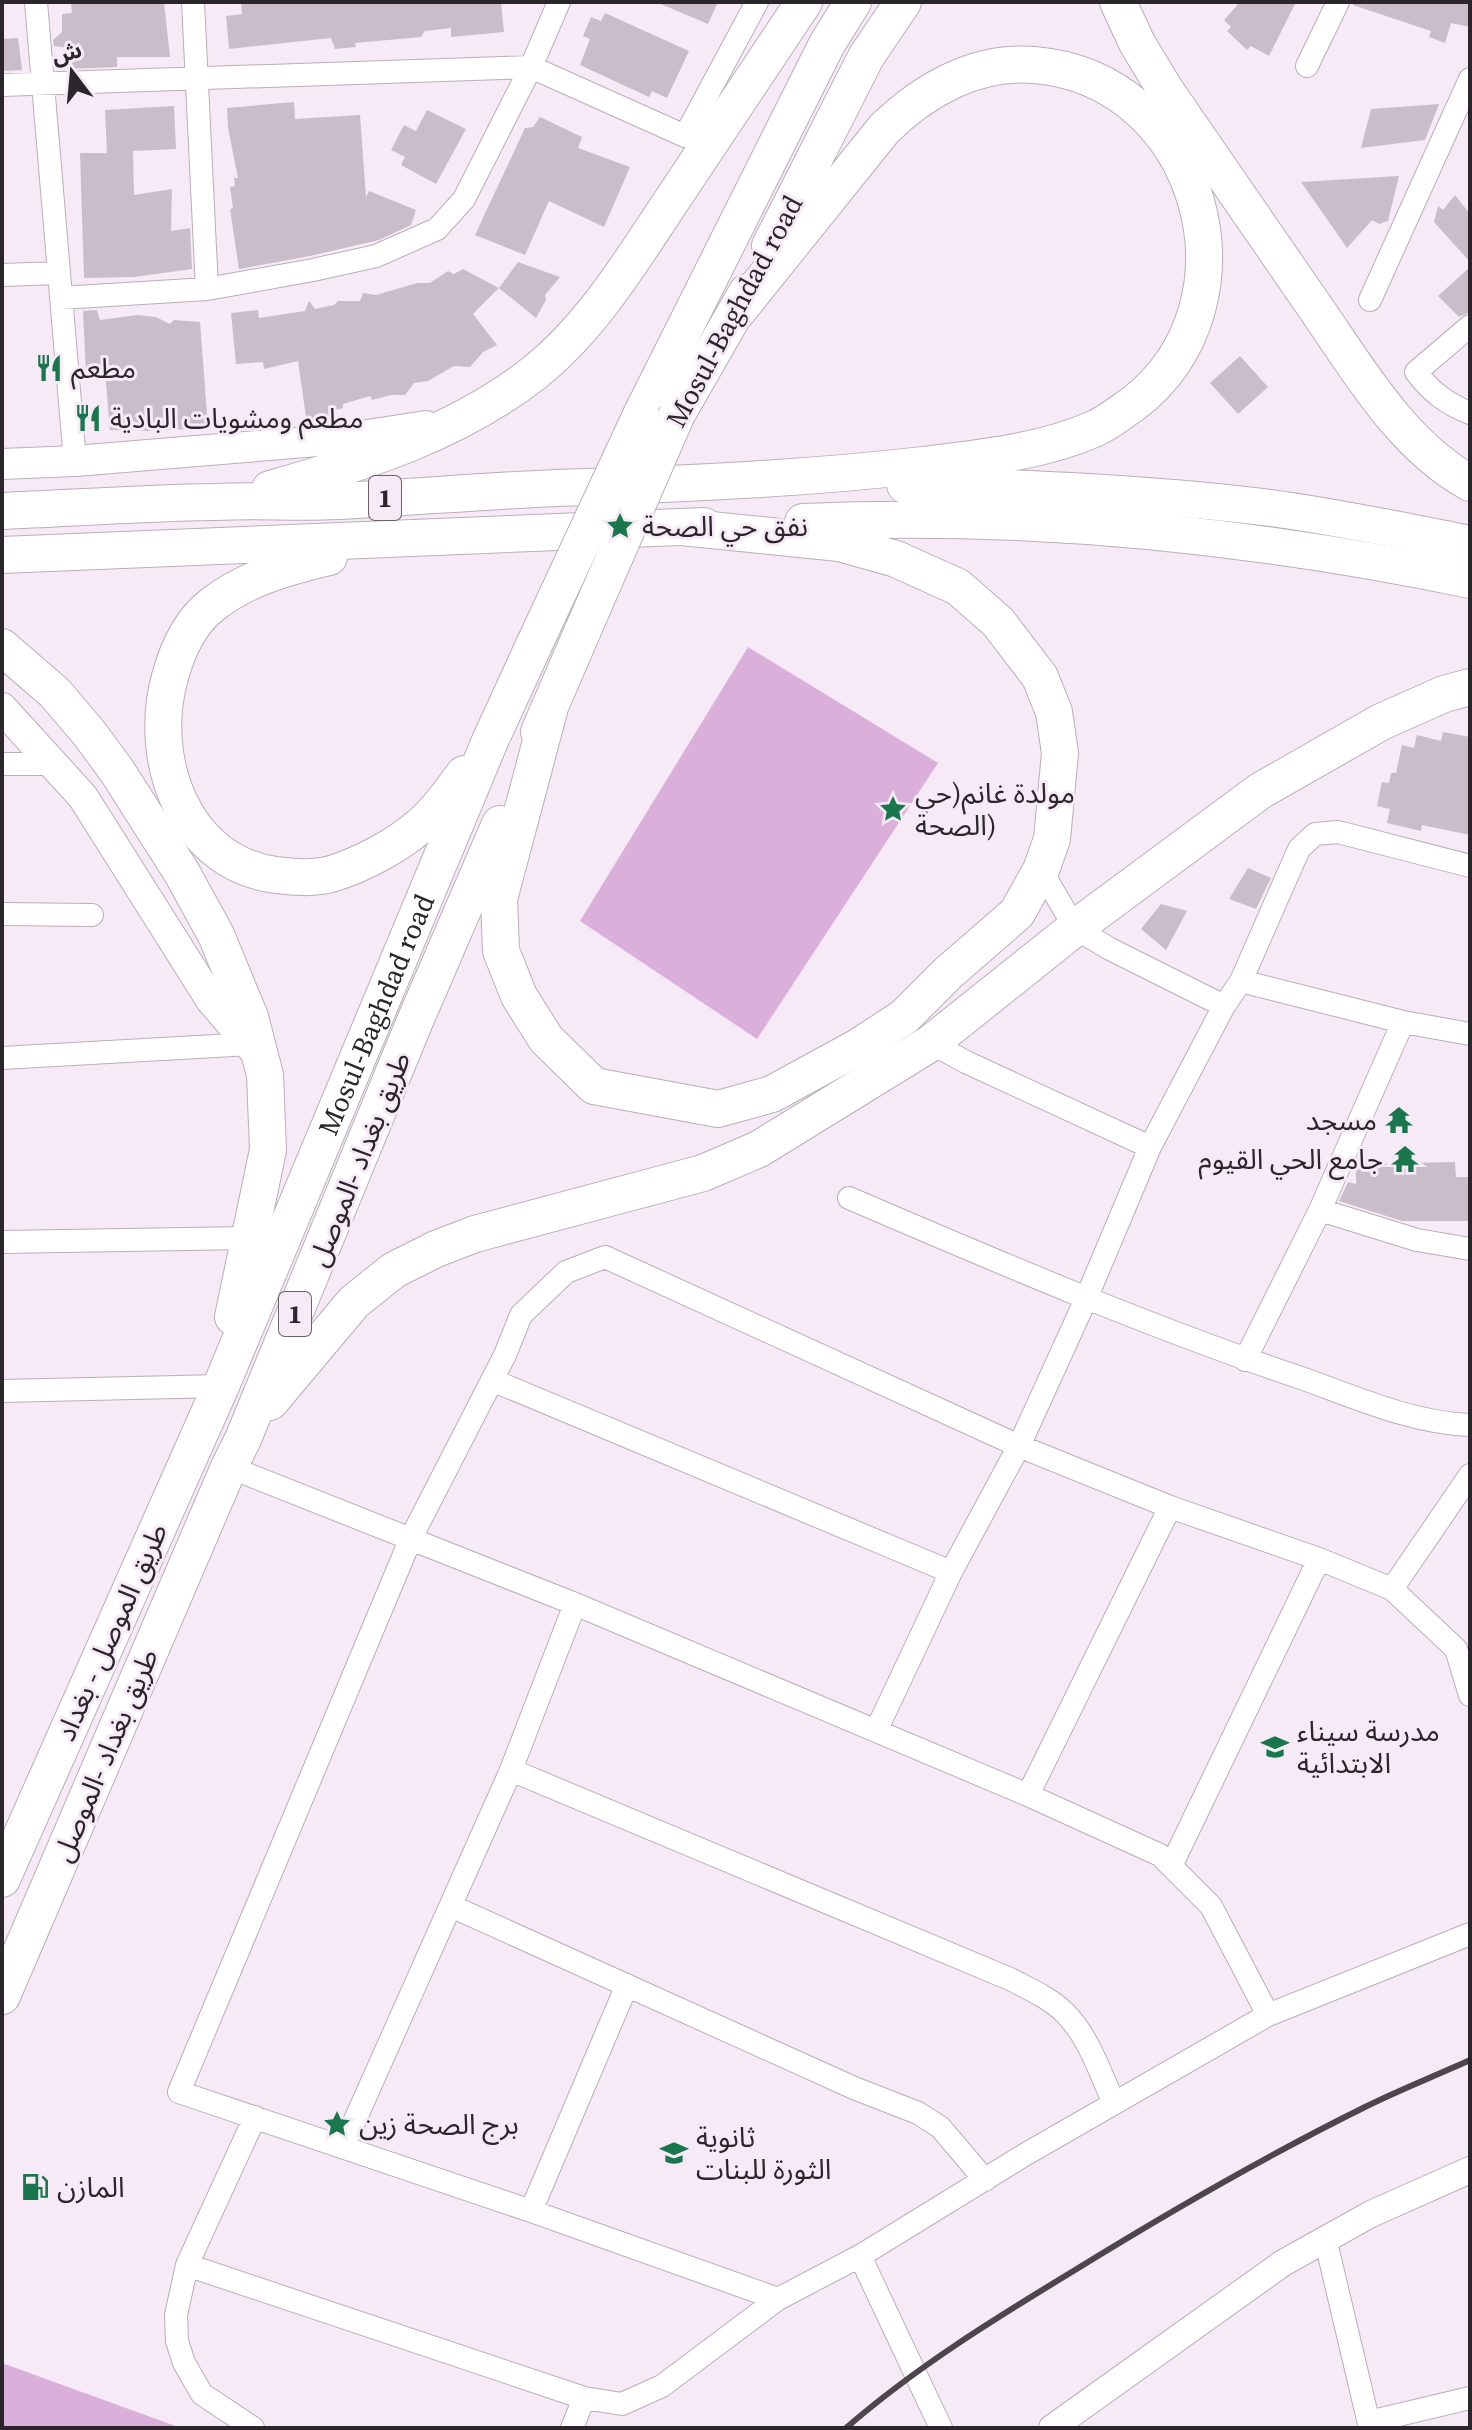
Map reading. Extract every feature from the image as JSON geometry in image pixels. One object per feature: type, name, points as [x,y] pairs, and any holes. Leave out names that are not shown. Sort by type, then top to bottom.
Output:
[{"type":"highway","points":[[216,501],[262,491],[374,458],[467,417],[536,372],[571,338],[600,303],[804,2]]},
{"type":"highway","name":"Mosul-Baghdad road","points":[[221,1386],[490,741],[641,415],[827,44],[853,2]]},
{"type":"highway","name":"Mosul-Baghdad road","points":[[583,630],[677,414],[737,312],[866,57],[903,2]]},
{"type":"highway","points":[[1118,2],[1137,43],[1166,91],[1364,376],[1422,450],[1470,483]]},
{"type":"highway","points":[[737,312],[884,129],[908,106],[958,78],[994,68],[1033,64],[1058,69],[1107,87],[1127,101],[1147,116],[1166,138],[1192,188],[1202,217],[1205,243],[1202,295],[1184,346],[1149,391],[1101,426],[1068,439],[969,459],[767,481]]},
{"type":"highway","points":[[767,481],[1034,489],[1191,499],[1347,520],[1470,544]]},
{"type":"highway","name":"1","points":[[2,511],[216,501],[333,501],[552,488],[767,481]]},
{"type":"highway","points":[[2,555],[860,519],[1089,528],[1299,549],[1470,580]]},
{"type":"highway","points":[[549,711],[499,899],[501,951],[519,996],[546,1039],[594,1086],[718,1109],[772,1094],[858,1047],[904,1017],[948,973],[1017,913],[1041,870],[1052,839],[1060,753],[1054,712],[1040,677],[998,622],[958,587],[896,559],[839,543],[682,527]]},
{"type":"highway","points":[[445,537],[287,567],[243,584],[210,606],[188,632],[174,662],[165,696],[162,736],[166,770],[178,801],[194,829],[219,851],[243,866],[268,874],[300,878],[329,875],[361,862],[421,825],[490,741]]},
{"type":"highway","name":"طريق بغداد -الموصل","points":[[2,1996],[236,1453],[415,1021],[583,630]]},
{"type":"highway","points":[[2,647],[55,693],[89,733],[174,860],[216,935],[250,1017],[268,1150],[248,1238],[221,1386]]},
{"type":"highway","points":[[236,1453],[270,1402],[354,1302],[394,1270],[475,1234],[677,1181],[759,1149],[931,1043],[1075,928],[1260,791],[1381,722],[1444,694],[1470,687]]},
{"type":"highway","name":"طريق الموصل - بغداد","points":[[2,1879],[221,1386]]},
{"type":"main road","points":[[2,464],[342,439],[467,417]]},
{"type":"main road","points":[[2,708],[83,797],[211,1000],[257,1052]]},
{"type":"street","points":[[36,2],[75,461]]},
{"type":"street","points":[[193,2],[207,289]]},
{"type":"street","points":[[61,298],[207,289],[376,256],[437,229],[464,199],[531,67],[559,2]]},
{"type":"street","points":[[2,85],[531,67],[685,136],[757,2]]},
{"type":"street","points":[[1307,66],[1338,2]]},
{"type":"street","points":[[1370,300],[1470,79]]},
{"type":"street","points":[[2,275],[59,273]]},
{"type":"street","points":[[1470,326],[1416,372],[1426,386],[1448,404],[1470,413]]},
{"type":"street","points":[[2,764],[55,764]]},
{"type":"street","points":[[876,1731],[951,1572],[1019,1446],[1150,1147],[1224,1006],[1241,981],[1299,849],[1315,834],[1338,832],[1470,866]]},
{"type":"street","points":[[1041,870],[1075,928],[1224,1006]]},
{"type":"street","points":[[2,914],[92,915]]},
{"type":"street","points":[[1241,981],[1403,1022],[1470,1034]]},
{"type":"street","points":[[1245,1360],[1320,1210],[1403,1022]]},
{"type":"street","points":[[931,1043],[1150,1147]]},
{"type":"street","points":[[2,1058],[257,1052]]},
{"type":"street","points":[[849,1198],[1086,1299],[1245,1360],[1408,1415],[1470,1425]]},
{"type":"street","points":[[1320,1210],[1417,1240],[1470,1249]]},
{"type":"street","points":[[2,1242],[248,1238]]},
{"type":"street","points":[[778,2299],[531,2211],[179,2092],[411,1538],[492,1380],[521,1315],[566,1272],[605,1257],[1019,1446],[1170,1507],[1319,1559],[1392,1589],[1463,1647],[1470,1695]]},
{"type":"street","points":[[492,1380],[951,1572]]},
{"type":"street","points":[[2,1391],[221,1386]]},
{"type":"street","points":[[236,1453],[411,1538],[1028,1795],[1160,1855],[1211,1906],[1268,2015]]},
{"type":"street","points":[[1392,1589],[1470,1475]]},
{"type":"street","points":[[1028,1795],[1170,1507]]},
{"type":"street","points":[[1172,1864],[1319,1559]]},
{"type":"street","points":[[343,2147],[511,1770],[575,1604]]},
{"type":"street","points":[[511,1770],[1010,1979],[1045,1997],[1065,2013],[1086,2041],[1114,2103]]},
{"type":"street","points":[[451,1906],[854,2088],[918,2113],[940,2127],[985,2180]]},
{"type":"street","points":[[187,2265],[584,2398],[622,2404],[662,2386],[778,2299],[860,2256],[1114,2103],[1268,2015],[1470,1934]]},
{"type":"street","points":[[531,2211],[627,1985]]},
{"type":"street","points":[[253,2428],[202,2394],[184,2363],[177,2341],[176,2315],[187,2265],[255,2117]]},
{"type":"street","points":[[1052,2428],[1242,2291],[1325,2238],[1470,2170]]},
{"type":"street","points":[[1325,2238],[1369,2425],[1470,2398]]},
{"type":"street","points":[[860,2256],[941,2428]]},
{"type":"street","points":[[572,2428],[584,2398]]},
{"type":"shaded area","points":[[748,647],[938,763],[757,1039],[580,921]]},
{"type":"shaded area","points":[[2,2363],[181,2428],[2,2428]]},
{"type":"building","points":[[71,2],[164,2],[170,57],[117,57],[117,67],[68,69],[68,48],[54,46],[53,40],[62,32],[62,14],[72,13]]},
{"type":"building","points":[[241,2],[501,2],[504,32],[451,37],[451,28],[425,31],[421,37],[355,43],[356,47],[335,49],[331,38],[229,49],[226,16],[242,14]]},
{"type":"building","points":[[656,2],[718,2],[708,24]]},
{"type":"building","points":[[1240,2],[1296,2],[1269,56],[1251,46],[1247,50],[1227,31],[1231,27],[1224,20]]},
{"type":"building","points":[[1353,2],[1470,2],[1470,27],[1451,23],[1445,43],[1429,37],[1431,31],[1353,5]]},
{"type":"building","points":[[605,13],[689,51],[667,98],[652,91],[649,97],[580,65],[590,39],[583,36],[591,17],[601,21]]},
{"type":"building","points":[[18,38],[22,70],[2,71],[2,39]]},
{"type":"building","points":[[294,102],[295,119],[360,115],[366,197],[369,191],[416,210],[411,225],[379,240],[239,269],[230,209],[233,208],[230,187],[235,186],[234,178],[238,178],[227,108]]},
{"type":"building","points":[[1439,104],[1425,140],[1361,148],[1371,109]]},
{"type":"building","points":[[174,106],[176,149],[133,151],[134,195],[172,189],[171,231],[190,228],[192,269],[134,277],[84,278],[80,153],[107,153],[105,110]]},
{"type":"building","points":[[427,110],[466,129],[436,184],[401,165],[405,157],[391,150],[404,125],[416,131]]},
{"type":"building","points":[[540,117],[582,137],[578,148],[630,167],[604,227],[549,201],[525,255],[475,235],[525,128],[533,127]]},
{"type":"building","points":[[1399,176],[1388,221],[1379,224],[1372,220],[1347,248],[1301,182]]},
{"type":"building","points":[[1455,195],[1470,214],[1470,262],[1434,222],[1438,206],[1443,210]]},
{"type":"building","points":[[518,262],[560,277],[545,295],[546,300],[536,318],[499,288]]},
{"type":"building","points":[[1470,267],[1470,312],[1459,317],[1438,296]]},
{"type":"building","points":[[463,269],[499,288],[473,314],[497,345],[483,352],[470,367],[454,366],[428,381],[414,383],[405,395],[372,400],[370,396],[343,404],[343,408],[336,410],[336,421],[307,424],[298,361],[264,369],[263,362],[236,364],[231,313],[258,310],[259,318],[305,311],[309,301],[315,309],[334,305],[338,301],[360,301],[363,293],[376,295],[417,283],[430,283],[448,271],[454,274]]},
{"type":"building","points":[[97,310],[100,320],[137,315],[156,317],[170,324],[174,320],[200,322],[208,428],[110,430],[105,372],[86,373],[83,311]]},
{"type":"building","points":[[1240,356],[1268,387],[1238,414],[1210,383]]},
{"type":"building","points":[[1443,732],[1470,737],[1470,835],[1422,825],[1421,831],[1387,823],[1390,809],[1377,806],[1382,782],[1389,783],[1391,773],[1396,773],[1402,745],[1414,748],[1417,735],[1441,741]]},
{"type":"building","points":[[1248,868],[1271,878],[1256,909],[1229,899]]},
{"type":"building","points":[[1161,904],[1187,911],[1166,950],[1141,929]]},
{"type":"building","points":[[1455,1162],[1456,1177],[1470,1177],[1470,1221],[1402,1221],[1339,1201],[1348,1182],[1356,1184],[1356,1164]]},
{"type":"railway","points":[[846,2428],[900,2384],[957,2344],[1146,2227],[1328,2126],[1470,2060]]},
{"type":"place","name":"مطعم","points":[[49,368]]},
{"type":"place","name":"مطعم ومشويات البادية","points":[[88,418]]},
{"type":"place","name":"نفق حي الصحة","points":[[620,526]]},
{"type":"place","name":"مولدة غانم(حي الصحة)","points":[[893,809]]},
{"type":"place","name":"مسجد","points":[[1399,1120]]},
{"type":"place","name":"جامع الحي القيوم","points":[[1405,1159]]},
{"type":"place","name":"مدرسة سيناء الابتدائية","points":[[1275,1747]]},
{"type":"place","name":"برج الصحة زين","points":[[337,2124]]},
{"type":"place","name":"ثانوية الثورة للبنات","points":[[674,2153]]},
{"type":"place","name":"المازن","points":[[35,2187]]}]
